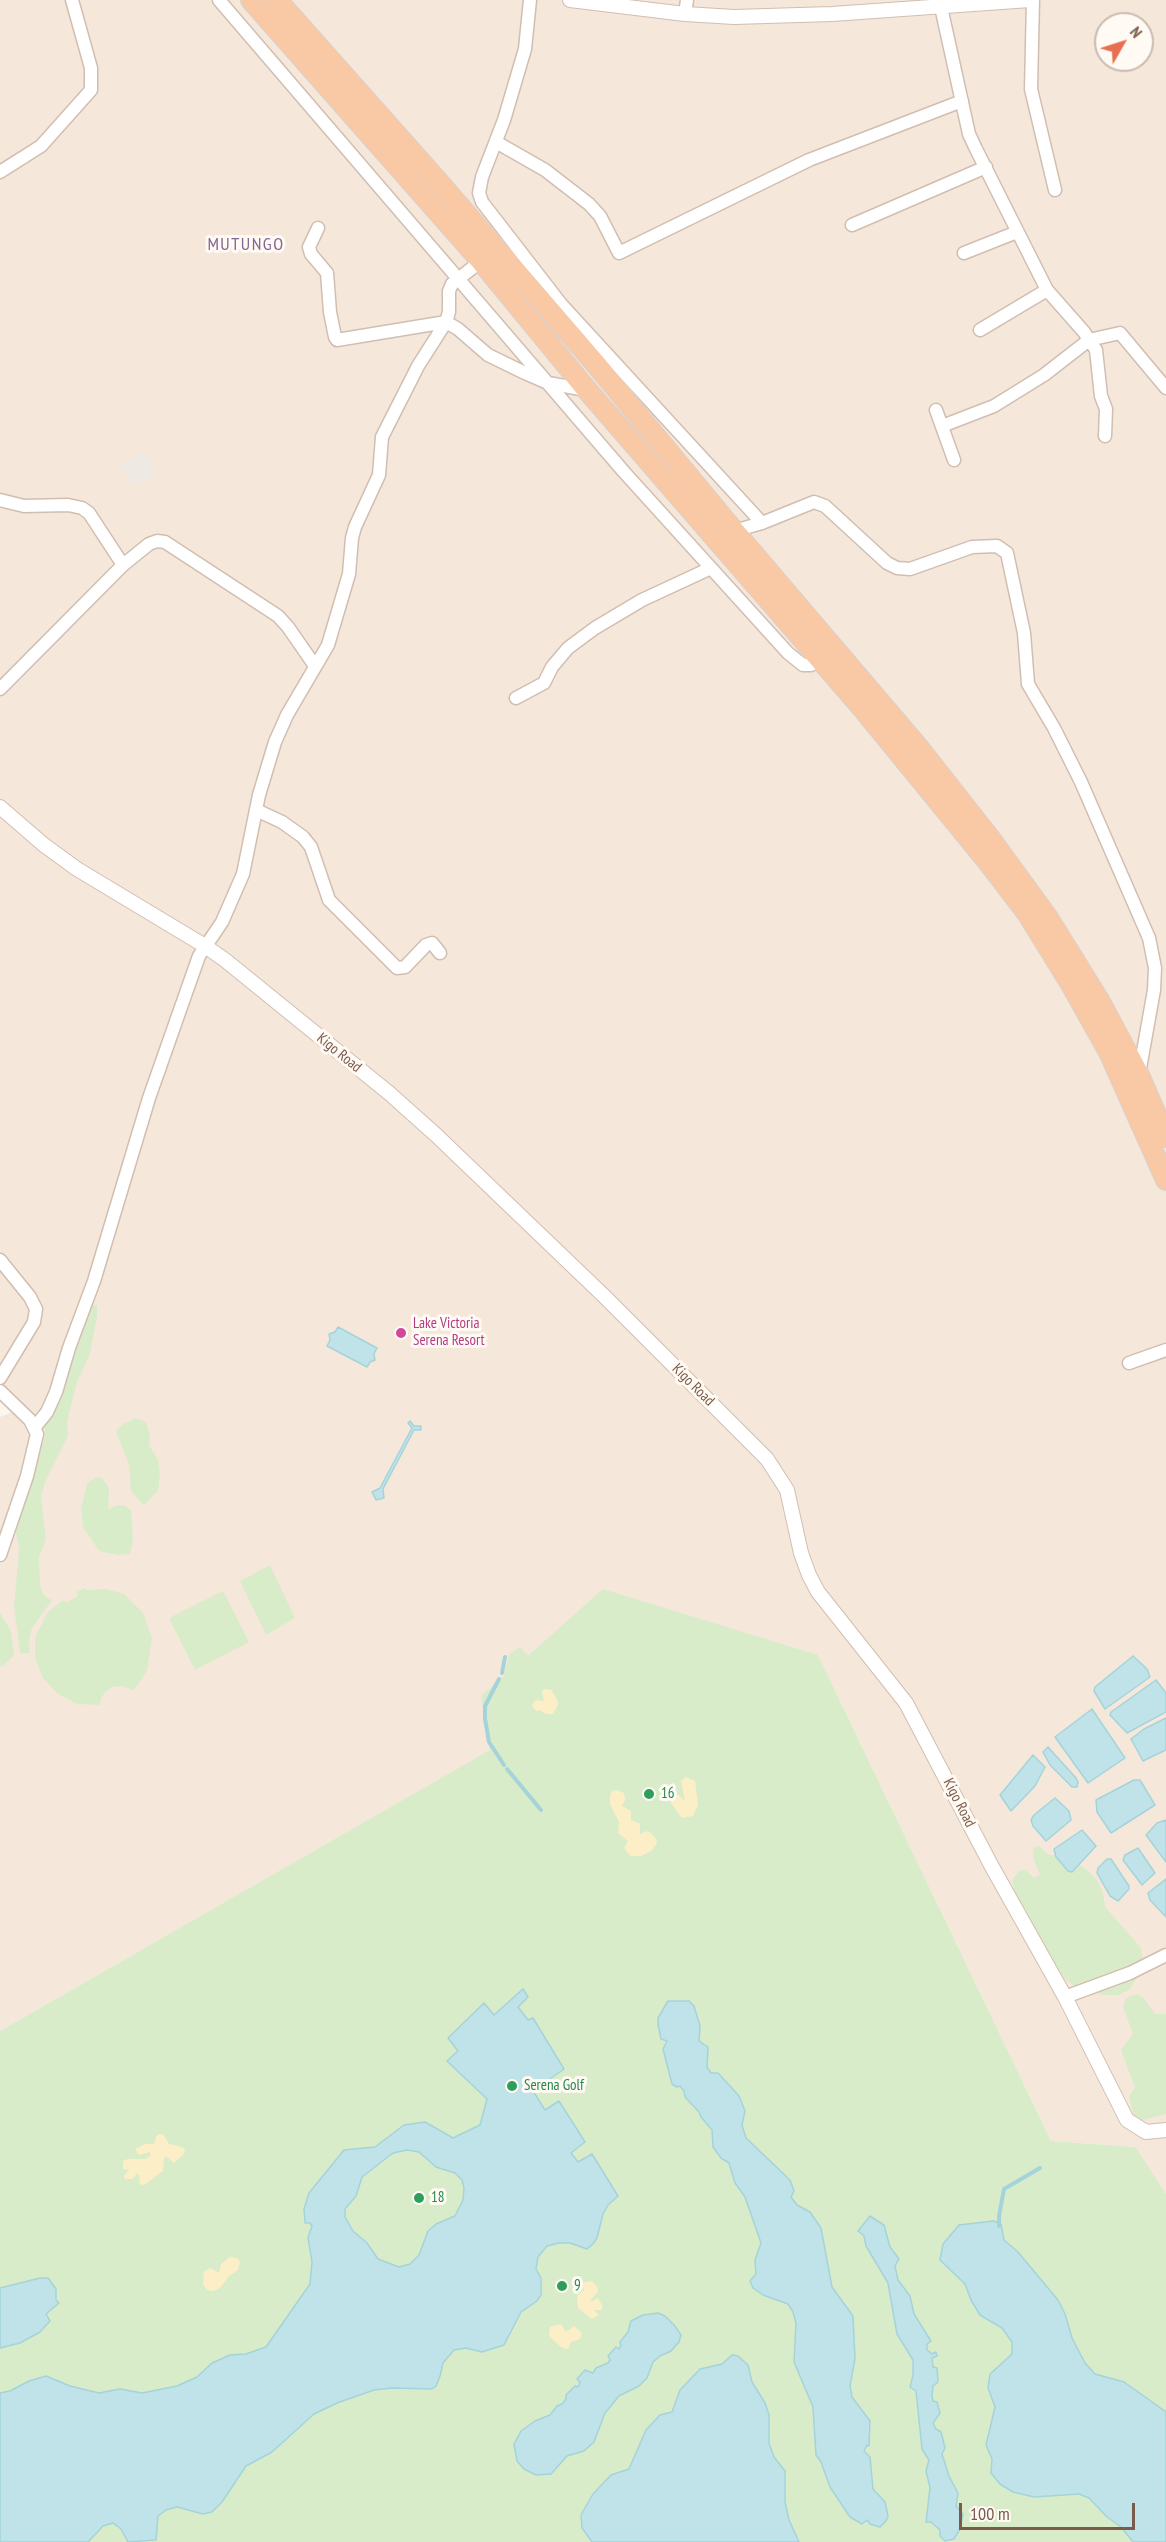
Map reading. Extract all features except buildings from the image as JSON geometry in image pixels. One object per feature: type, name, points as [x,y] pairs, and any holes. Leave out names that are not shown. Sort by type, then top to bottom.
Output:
[{"type":"highway","points":[[250,0],[481,261],[587,390],[820,658],[974,844],[1027,914],[1072,986],[1109,1052],[1166,1180]]},
{"type":"highway","points":[[282,3],[481,230],[919,748],[989,837],[1081,969],[1139,1075],[1166,1137]]},
{"type":"street","points":[[0,172],[41,146],[91,90],[91,68],[72,0]]},
{"type":"street","points":[[219,0],[624,472],[788,653],[802,665],[811,665],[820,658]]},
{"type":"street","points":[[530,0],[525,50],[480,188],[482,202],[561,304],[762,523]]},
{"type":"street","points":[[570,0],[686,7],[734,16],[821,14],[1032,0],[1031,89],[1055,190]]},
{"type":"street","points":[[941,7],[971,140],[1047,290],[1096,350],[1101,396],[1106,409],[1105,436]]},
{"type":"street","points":[[496,142],[545,170],[589,204],[600,216],[619,253],[809,160],[962,101]]},
{"type":"street","points":[[852,225],[986,167]]},
{"type":"street","points":[[318,228],[309,247],[311,254],[327,273],[330,312],[337,340],[446,322],[458,328],[488,355],[548,382],[587,390]]},
{"type":"street","points":[[964,253],[1017,232]]},
{"type":"street","points":[[35,1427],[47,1412],[56,1392],[69,1348],[94,1281],[149,1098],[199,956],[218,929],[234,899],[243,874],[256,810],[275,742],[287,715],[328,645],[346,588],[355,527],[379,475],[382,437],[418,366],[446,322],[449,312],[448,291],[458,278],[481,261]]},
{"type":"street","points":[[980,330],[1047,290]]},
{"type":"street","points":[[942,426],[994,406],[1044,375],[1089,340],[1120,333],[1166,388]]},
{"type":"street","points":[[936,410],[954,460]]},
{"type":"street","points":[[0,500],[24,506],[68,505],[82,508],[89,513],[123,565]]},
{"type":"street","points":[[734,531],[762,523],[814,502],[820,503],[887,563],[903,569],[910,569],[972,547],[997,546],[1007,554],[1024,633],[1029,684],[1081,782],[1149,938],[1155,968],[1154,990],[1139,1075]]},
{"type":"street","points":[[0,689],[123,565],[149,544],[157,541],[165,542],[278,616],[315,666]]},
{"type":"street","points":[[516,698],[544,683],[552,667],[567,648],[595,628],[642,600],[711,568]]},
{"type":"street","name":"Kigo Road","points":[[0,807],[44,845],[77,869],[205,946],[388,1093],[436,1135],[605,1297],[767,1459],[787,1490],[801,1553],[818,1592],[906,1703],[991,1865],[1065,1997],[1127,2120],[1146,2132],[1166,2130]]},
{"type":"street","points":[[256,810],[282,822],[303,837],[311,847],[329,900],[397,968],[405,967],[426,945],[432,944],[440,953]]},
{"type":"street","points":[[0,1260],[30,1297],[36,1309],[34,1322],[0,1378]]},
{"type":"street","points":[[1129,1363],[1166,1350]]},
{"type":"street","points":[[0,1391],[35,1427],[37,1434],[35,1448],[0,1555]]},
{"type":"street","points":[[1065,1997],[1130,1973],[1166,1955]]},
{"type":"shaded area","points":[[0,0],[1166,0],[1166,2194],[1136,2147],[1051,2141],[818,1655],[491,1750],[0,2031],[0,1417],[22,1408],[0,1392]]},
{"type":"shaded area","points":[[141,451],[156,471],[135,487],[120,467]]},
{"type":"green space","points":[[93,1305],[97,1306],[97,1316],[90,1354],[77,1382],[67,1422],[68,1436],[46,1480],[41,1496],[46,1540],[39,1556],[40,1585],[44,1596],[52,1600],[32,1628],[29,1640],[30,1653],[20,1653],[14,1607],[19,1550],[16,1532],[45,1436],[44,1419],[79,1328]]},
{"type":"green space","points":[[136,1418],[146,1422],[150,1436],[149,1445],[158,1460],[160,1474],[158,1491],[144,1505],[131,1491],[129,1464],[116,1431],[123,1424]]},
{"type":"green space","points":[[96,1477],[102,1478],[109,1488],[108,1510],[123,1505],[131,1510],[133,1539],[130,1554],[118,1555],[99,1551],[83,1527],[81,1509],[87,1484]]},
{"type":"green space","points":[[270,1565],[295,1618],[266,1635],[240,1581]]},
{"type":"green space","points":[[85,1588],[86,1590],[106,1589],[124,1594],[143,1613],[152,1638],[147,1670],[140,1682],[133,1690],[121,1686],[112,1687],[101,1698],[100,1705],[77,1704],[58,1694],[43,1678],[35,1658],[35,1638],[47,1613],[63,1600],[66,1603],[78,1596],[76,1592]]},
{"type":"green space","name":"Serena Golf","points":[[603,1589],[818,1655],[1051,2141],[1136,2147],[1166,2194],[1166,2542],[0,2542],[0,2031],[490,1750],[481,1696],[504,1676],[509,1654],[520,1647],[528,1656]]},
{"type":"green space","points":[[223,1591],[249,1642],[195,1670],[169,1618]]},
{"type":"green space","points":[[0,1613],[11,1631],[14,1655],[2,1667],[0,1665]]},
{"type":"green space","points":[[1039,1846],[1049,1855],[1059,1855],[1084,1867],[1097,1880],[1103,1893],[1105,1907],[1141,1948],[1143,1960],[1139,1974],[1130,1989],[1119,1995],[1101,1995],[1086,1985],[1074,1986],[1065,1979],[1055,1964],[1025,1915],[1016,1897],[1012,1880],[1020,1870],[1026,1870],[1034,1878],[1040,1875],[1034,1860],[1033,1848]]},
{"type":"green space","points":[[1136,1994],[1143,1997],[1155,2014],[1166,2014],[1166,2114],[1139,2121],[1133,2113],[1129,2096],[1135,2088],[1121,2050],[1133,2034],[1123,2007],[1126,1998]]},
{"type":"sand","points":[[544,1689],[551,1690],[557,1699],[558,1705],[553,1714],[536,1711],[532,1706],[535,1700],[544,1701],[542,1692]]},
{"type":"sand","points":[[686,1777],[695,1781],[698,1805],[693,1816],[682,1818],[671,1803],[671,1798],[679,1795],[685,1801],[681,1781]]},
{"type":"sand","points":[[616,1790],[624,1793],[625,1800],[622,1806],[631,1811],[631,1820],[640,1824],[640,1834],[647,1831],[657,1840],[651,1851],[641,1856],[631,1856],[626,1851],[624,1848],[628,1841],[618,1833],[619,1822],[610,1804],[611,1792]]},
{"type":"sand","points":[[159,2134],[163,2134],[169,2144],[183,2147],[185,2151],[183,2155],[174,2163],[166,2156],[163,2171],[146,2184],[139,2183],[140,2176],[137,2173],[133,2179],[125,2179],[124,2176],[129,2170],[123,2169],[123,2161],[145,2159],[150,2156],[150,2152],[139,2155],[135,2149],[145,2144],[154,2144]]},
{"type":"sand","points":[[230,2257],[240,2261],[238,2270],[229,2276],[221,2287],[214,2291],[207,2290],[203,2284],[204,2271],[211,2268],[219,2273],[221,2264]]},
{"type":"sand","points":[[592,2281],[598,2288],[597,2293],[590,2300],[598,2298],[602,2310],[594,2310],[599,2315],[592,2319],[578,2308],[577,2296],[584,2290],[581,2283]]},
{"type":"sand","points":[[561,2324],[566,2332],[574,2326],[582,2333],[580,2339],[571,2342],[568,2349],[562,2348],[549,2336],[550,2327]]},
{"type":"water","points":[[338,1327],[377,1348],[374,1354],[375,1360],[367,1367],[327,1346],[330,1340],[329,1334],[335,1332]]},
{"type":"water","points":[[410,1421],[414,1426],[421,1426],[421,1430],[414,1430],[383,1489],[384,1498],[376,1500],[372,1492],[380,1488],[412,1428],[408,1423]]},
{"type":"water","points":[[1133,1656],[1147,1669],[1150,1677],[1105,1709],[1094,1691],[1095,1687]]},
{"type":"water","points":[[1156,1680],[1166,1693],[1166,1712],[1127,1733],[1110,1715],[1111,1712]]},
{"type":"water","points":[[1092,1709],[1125,1758],[1088,1783],[1055,1737]]},
{"type":"water","points":[[1166,1718],[1166,1750],[1143,1761],[1131,1739],[1144,1729]]},
{"type":"water","points":[[1048,1747],[1076,1778],[1077,1787],[1072,1787],[1050,1765],[1043,1752]]},
{"type":"water","points":[[1033,1755],[1045,1767],[1035,1786],[1011,1811],[1000,1795]]},
{"type":"water","points":[[1134,1780],[1140,1780],[1155,1805],[1111,1833],[1097,1812],[1096,1800]]},
{"type":"water","points":[[1055,1798],[1069,1811],[1071,1820],[1046,1841],[1033,1826],[1031,1820]]},
{"type":"water","points":[[1166,1820],[1166,1862],[1146,1835],[1157,1823]]},
{"type":"water","points":[[1082,1830],[1096,1846],[1072,1872],[1068,1871],[1056,1857],[1054,1849]]},
{"type":"water","points":[[1138,1848],[1155,1873],[1142,1885],[1123,1860],[1125,1855]]},
{"type":"water","points":[[1107,1859],[1111,1859],[1129,1886],[1118,1901],[1110,1896],[1097,1873],[1098,1868]]},
{"type":"water","points":[[1166,1879],[1166,1917],[1150,1900],[1148,1893]]},
{"type":"water","points":[[523,1989],[528,1997],[518,2007],[528,2020],[533,2018],[564,2069],[533,2091],[545,2110],[559,2101],[585,2142],[571,2153],[578,2162],[592,2154],[618,2196],[608,2205],[603,2214],[597,2238],[587,2249],[570,2243],[559,2243],[547,2246],[538,2257],[536,2269],[541,2278],[541,2295],[537,2301],[521,2312],[504,2345],[482,2352],[466,2348],[454,2350],[443,2363],[436,2386],[432,2389],[374,2390],[314,2414],[272,2452],[246,2466],[222,2502],[212,2512],[203,2514],[177,2507],[166,2510],[158,2516],[156,2540],[128,2542],[121,2529],[113,2523],[103,2526],[88,2542],[0,2542],[0,2393],[46,2376],[70,2386],[99,2393],[120,2389],[142,2393],[177,2386],[197,2377],[212,2363],[230,2355],[246,2354],[266,2347],[310,2284],[312,2262],[308,2238],[312,2226],[310,2223],[305,2223],[304,2209],[309,2193],[344,2150],[375,2147],[404,2125],[425,2122],[453,2138],[480,2125],[487,2099],[447,2061],[458,2051],[448,2038],[484,2003],[494,2015]],"holes":[[[407,2150],[419,2152],[436,2167],[455,2173],[462,2180],[463,2200],[455,2216],[436,2224],[428,2231],[419,2255],[410,2264],[399,2267],[378,2259],[367,2243],[353,2231],[345,2217],[345,2209],[356,2196],[362,2177],[393,2153]]]},
{"type":"water","points":[[668,2001],[689,2001],[694,2006],[700,2026],[699,2041],[708,2047],[707,2067],[711,2073],[718,2073],[739,2096],[745,2111],[742,2125],[746,2138],[790,2180],[794,2191],[791,2197],[797,2205],[810,2212],[821,2228],[832,2287],[853,2316],[855,2359],[850,2386],[852,2397],[870,2421],[869,2446],[867,2445],[864,2451],[870,2457],[873,2489],[885,2502],[888,2516],[880,2527],[870,2524],[867,2520],[862,2524],[850,2517],[830,2487],[816,2455],[813,2407],[794,2362],[796,2323],[793,2312],[788,2304],[763,2295],[753,2288],[750,2281],[756,2274],[755,2260],[761,2243],[745,2197],[735,2183],[729,2163],[721,2158],[713,2147],[712,2130],[685,2097],[680,2086],[672,2084],[663,2049],[667,2041],[661,2039],[658,2024],[658,2018]]},
{"type":"water","points":[[870,2216],[884,2225],[890,2247],[899,2259],[895,2266],[898,2280],[910,2296],[914,2314],[931,2341],[927,2344],[927,2350],[932,2354],[936,2352],[937,2356],[932,2358],[933,2367],[937,2368],[938,2382],[933,2386],[932,2396],[933,2401],[937,2402],[940,2413],[933,2423],[941,2432],[945,2448],[942,2454],[949,2476],[958,2493],[956,2506],[963,2514],[960,2529],[954,2539],[945,2541],[940,2536],[940,2530],[931,2522],[926,2522],[930,2488],[926,2471],[929,2460],[922,2449],[916,2391],[910,2387],[913,2360],[897,2334],[888,2283],[866,2246],[864,2236],[858,2231]]},
{"type":"water","points":[[994,2221],[1001,2224],[1004,2240],[1018,2252],[1058,2300],[1072,2338],[1085,2363],[1095,2374],[1124,2382],[1166,2412],[1166,2542],[1133,2542],[1121,2527],[1107,2517],[1089,2498],[1079,2494],[1034,2497],[1013,2492],[1000,2484],[991,2473],[992,2459],[986,2445],[995,2407],[988,2388],[990,2374],[1012,2354],[1012,2342],[1002,2328],[980,2315],[965,2284],[940,2260],[943,2244],[959,2225]]},
{"type":"water","points":[[48,2278],[56,2289],[56,2300],[59,2303],[46,2314],[50,2321],[40,2332],[20,2343],[0,2348],[0,2288]]},
{"type":"water","points":[[658,2313],[665,2316],[675,2326],[681,2335],[679,2342],[671,2351],[653,2362],[647,2378],[639,2386],[619,2396],[605,2413],[594,2442],[584,2451],[567,2456],[551,2474],[536,2475],[524,2469],[517,2461],[514,2444],[521,2431],[535,2421],[550,2415],[557,2406],[562,2404],[566,2395],[575,2386],[578,2387],[580,2382],[577,2379],[585,2370],[593,2373],[596,2368],[608,2363],[610,2360],[608,2356],[616,2347],[619,2349],[621,2346],[620,2342],[628,2332],[631,2321],[643,2315]]},
{"type":"water","points":[[732,2355],[738,2356],[748,2365],[752,2382],[765,2403],[769,2415],[769,2443],[774,2457],[785,2471],[785,2502],[789,2520],[799,2542],[592,2542],[582,2528],[581,2515],[593,2494],[611,2475],[629,2469],[646,2430],[660,2415],[672,2412],[680,2390],[700,2369],[722,2364]]},
{"type":"waterway","points":[[502,1673],[505,1657]]},
{"type":"waterway","points":[[499,1679],[485,1706],[485,1719],[489,1742],[504,1765]]},
{"type":"waterway","points":[[507,1769],[541,1810]]},
{"type":"waterway","points":[[999,2226],[1004,2189],[1040,2168]]},
{"type":"place","name":"Lake Victoria Serena Resort","points":[[401,1333]]},
{"type":"place","name":"16","points":[[649,1794]]},
{"type":"place","name":"Serena Golf","points":[[512,2086]]},
{"type":"place","name":"18","points":[[419,2198]]},
{"type":"place","name":"9","points":[[562,2286]]},
{"type":"district","name":"MUTUNGO","points":[[246,245]]}]
